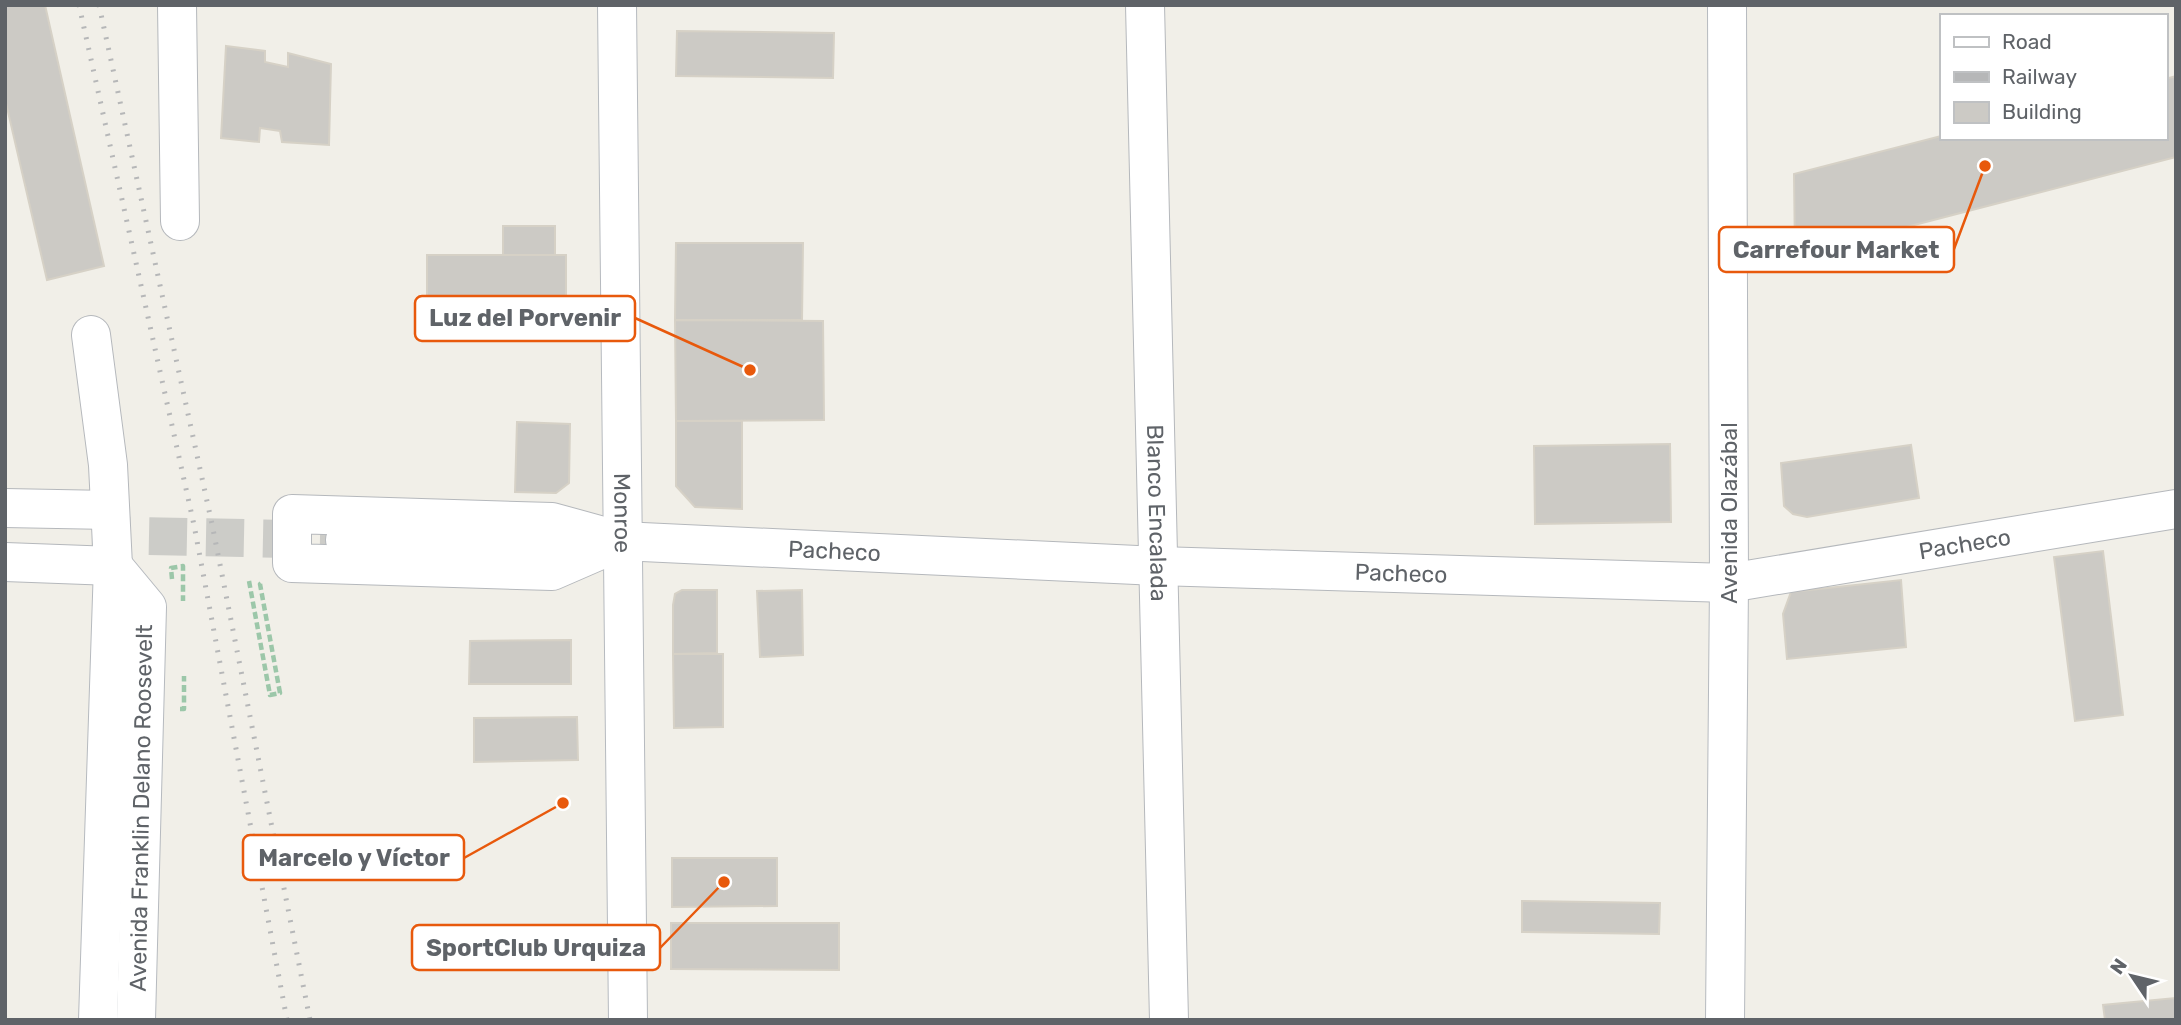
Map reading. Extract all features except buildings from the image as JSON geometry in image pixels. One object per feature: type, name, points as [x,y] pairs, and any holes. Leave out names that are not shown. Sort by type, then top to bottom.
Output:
[{"type":"street","points":[[177,5],[180,221]]},
{"type":"street","name":"Monroe","points":[[617,5],[628,1020]]},
{"type":"street","name":"Blanco Encalada","points":[[1145,5],[1169,1020]]},
{"type":"street","name":"Avenida Olazábal","points":[[1726,1020],[1729,583],[1727,5]]},
{"type":"street","name":"Avenida Franklin Delano Roosevelt","points":[[91,335],[108,465],[101,522],[113,566],[99,1020]]},
{"type":"street","points":[[5,508],[101,522]]},
{"type":"street","name":"Pacheco","points":[[345,540],[554,545],[621,541],[1158,566],[1729,583],[2176,509]]},
{"type":"street","name":"Pacheco","points":[[292,563],[292,514],[552,522],[621,541]]},
{"type":"street","points":[[5,533],[101,522]]},
{"type":"street","points":[[5,562],[113,566]]},
{"type":"street","name":"Avenida Franklin Delano Roosevelt","points":[[113,566],[147,607],[136,1020]]},
{"type":"path","points":[[260,584],[281,693],[270,695],[250,583],[260,584],[292,563]]},
{"type":"path","points":[[183,566],[183,583]]},
{"type":"tunnel","points":[[92,535],[345,540]]},
{"type":"railway","points":[[79,5],[194,525],[287,1020]]},
{"type":"railway","points":[[99,5],[212,524],[310,1020]]},
{"type":"place","name":"Carrefour Market","points":[[1985,166]]},
{"type":"place","name":"Luz del Porvenir","points":[[750,370]]},
{"type":"place","name":"Marcelo y Víctor","points":[[563,803]]},
{"type":"place","name":"SportClub Urquiza","points":[[724,882]]}]
